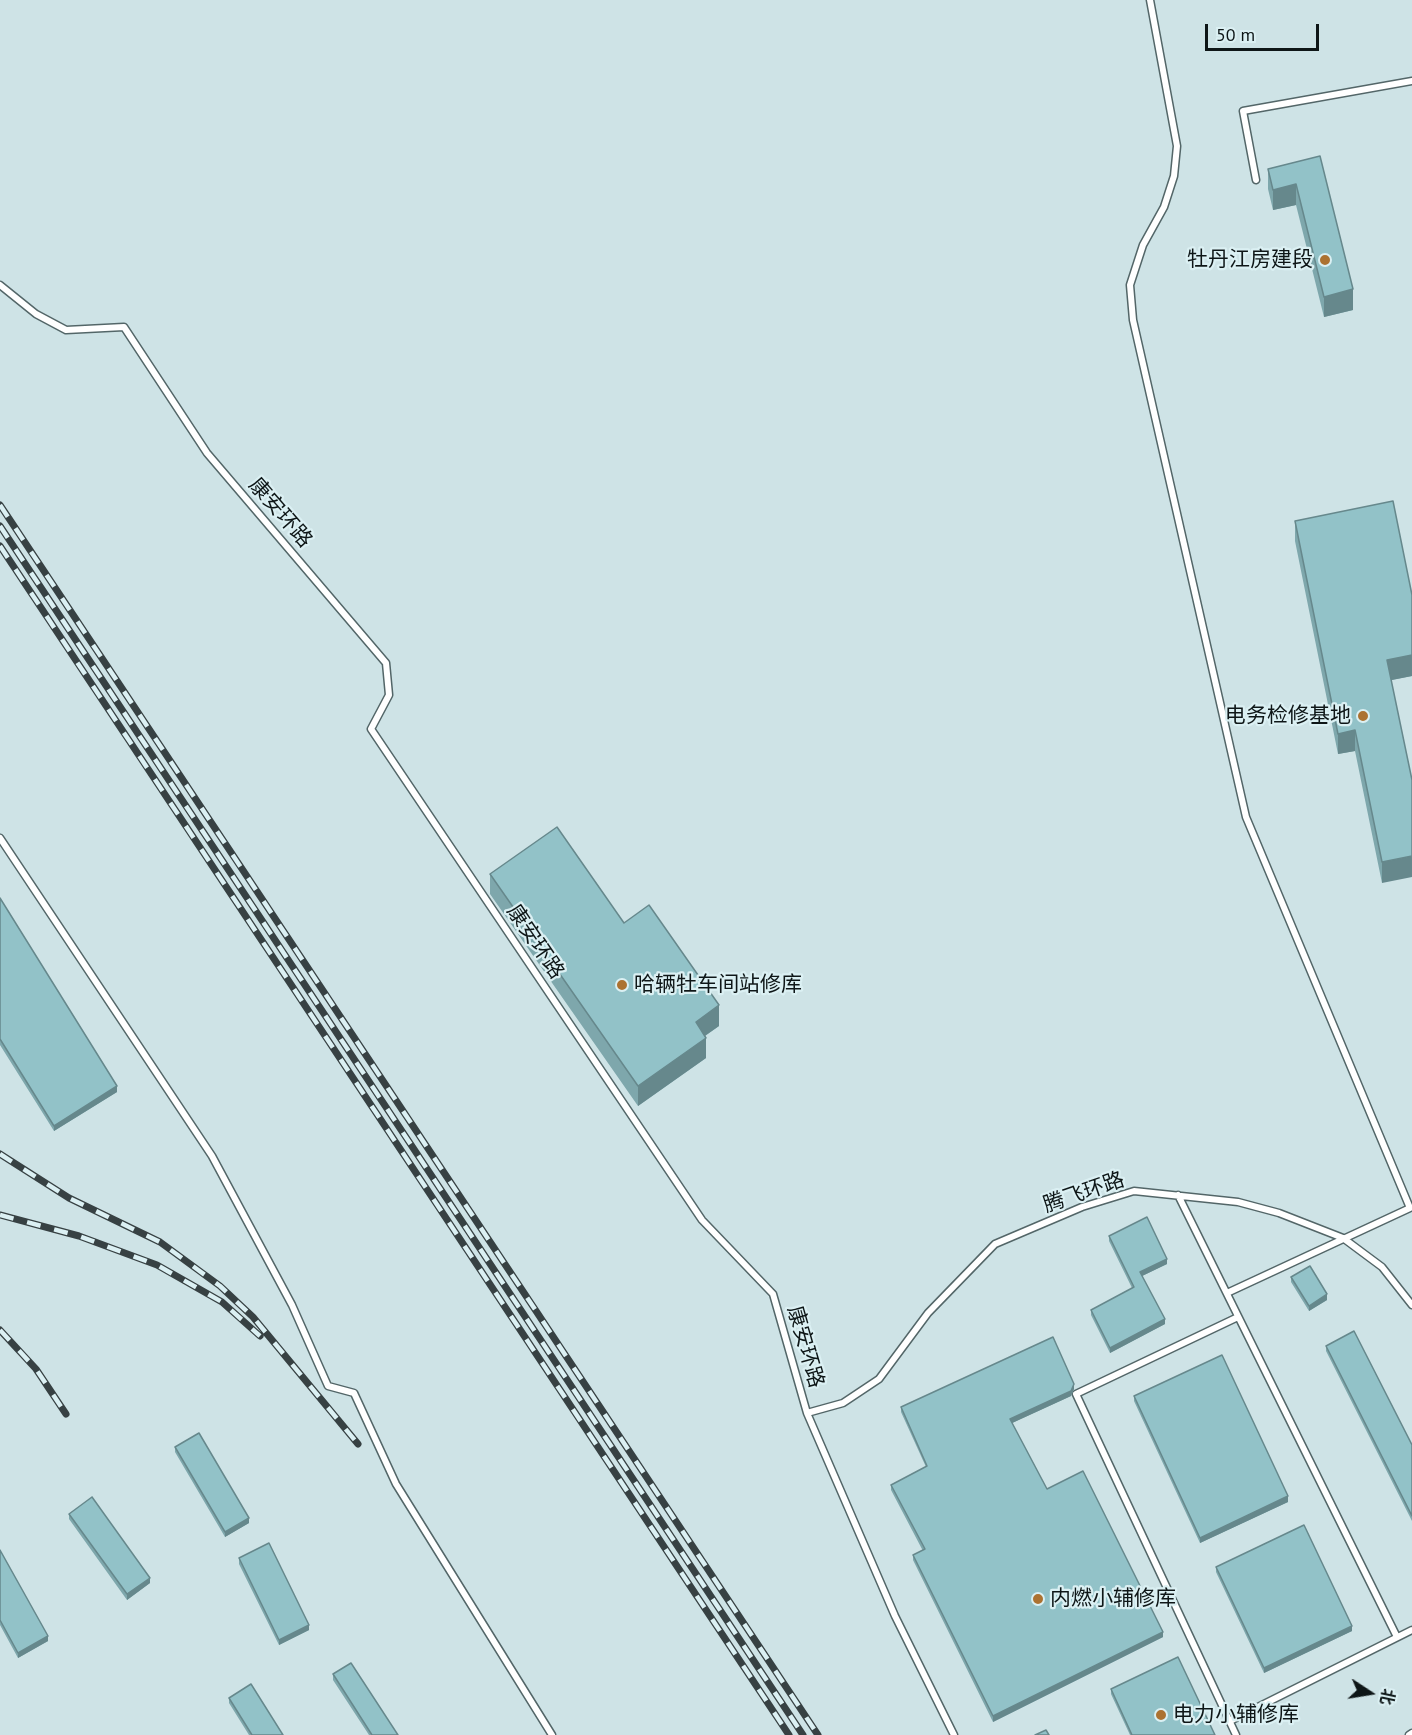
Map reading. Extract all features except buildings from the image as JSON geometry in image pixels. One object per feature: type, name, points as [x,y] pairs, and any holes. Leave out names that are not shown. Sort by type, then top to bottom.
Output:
[{"type":"lane","points":[[1150,0],[1177,146],[1174,176],[1164,207],[1143,245],[1130,285],[1133,320],[1246,817],[1410,1208],[1227,1293]]},
{"type":"lane","points":[[1256,180],[1243,111],[1412,81]]},
{"type":"lane","name":"康安环路","points":[[0,285],[36,314],[66,330],[124,327],[207,453],[386,663],[389,695],[371,729],[702,1220],[773,1294],[807,1413],[895,1616],[954,1735]]},
{"type":"lane","points":[[0,837],[212,1156],[292,1305],[328,1386],[354,1393],[396,1484],[552,1735]]},
{"type":"lane","name":"腾飞环路","points":[[807,1413],[843,1403],[879,1379],[928,1313],[995,1244],[1082,1207],[1134,1191],[1238,1202],[1279,1214],[1343,1238],[1382,1267],[1412,1305]]},
{"type":"lane","points":[[1178,1195],[1397,1637]]},
{"type":"lane","points":[[1236,1735],[1076,1394],[1238,1317]]},
{"type":"lane","points":[[1230,1721],[1412,1630]]},
{"type":"railway","points":[[0,505],[818,1735]]},
{"type":"railway","points":[[0,526],[803,1735]]},
{"type":"railway","points":[[0,546],[789,1735]]},
{"type":"railway","points":[[0,1154],[69,1198],[160,1242],[220,1286],[253,1317],[358,1444]]},
{"type":"railway","points":[[0,1215],[79,1236],[157,1265],[222,1302],[260,1336]]},
{"type":"railway","points":[[0,1330],[36,1369],[66,1414]]},
{"type":"place","name":"牡丹江房建段","points":[[1325,260]]},
{"type":"place","name":"电务检修基地","points":[[1363,716]]},
{"type":"place","name":"哈辆牡车间站修库","points":[[622,985]]},
{"type":"place","name":"内燃小辅修库","points":[[1038,1599]]},
{"type":"place","name":"电力小辅修库","points":[[1161,1715]]}]
